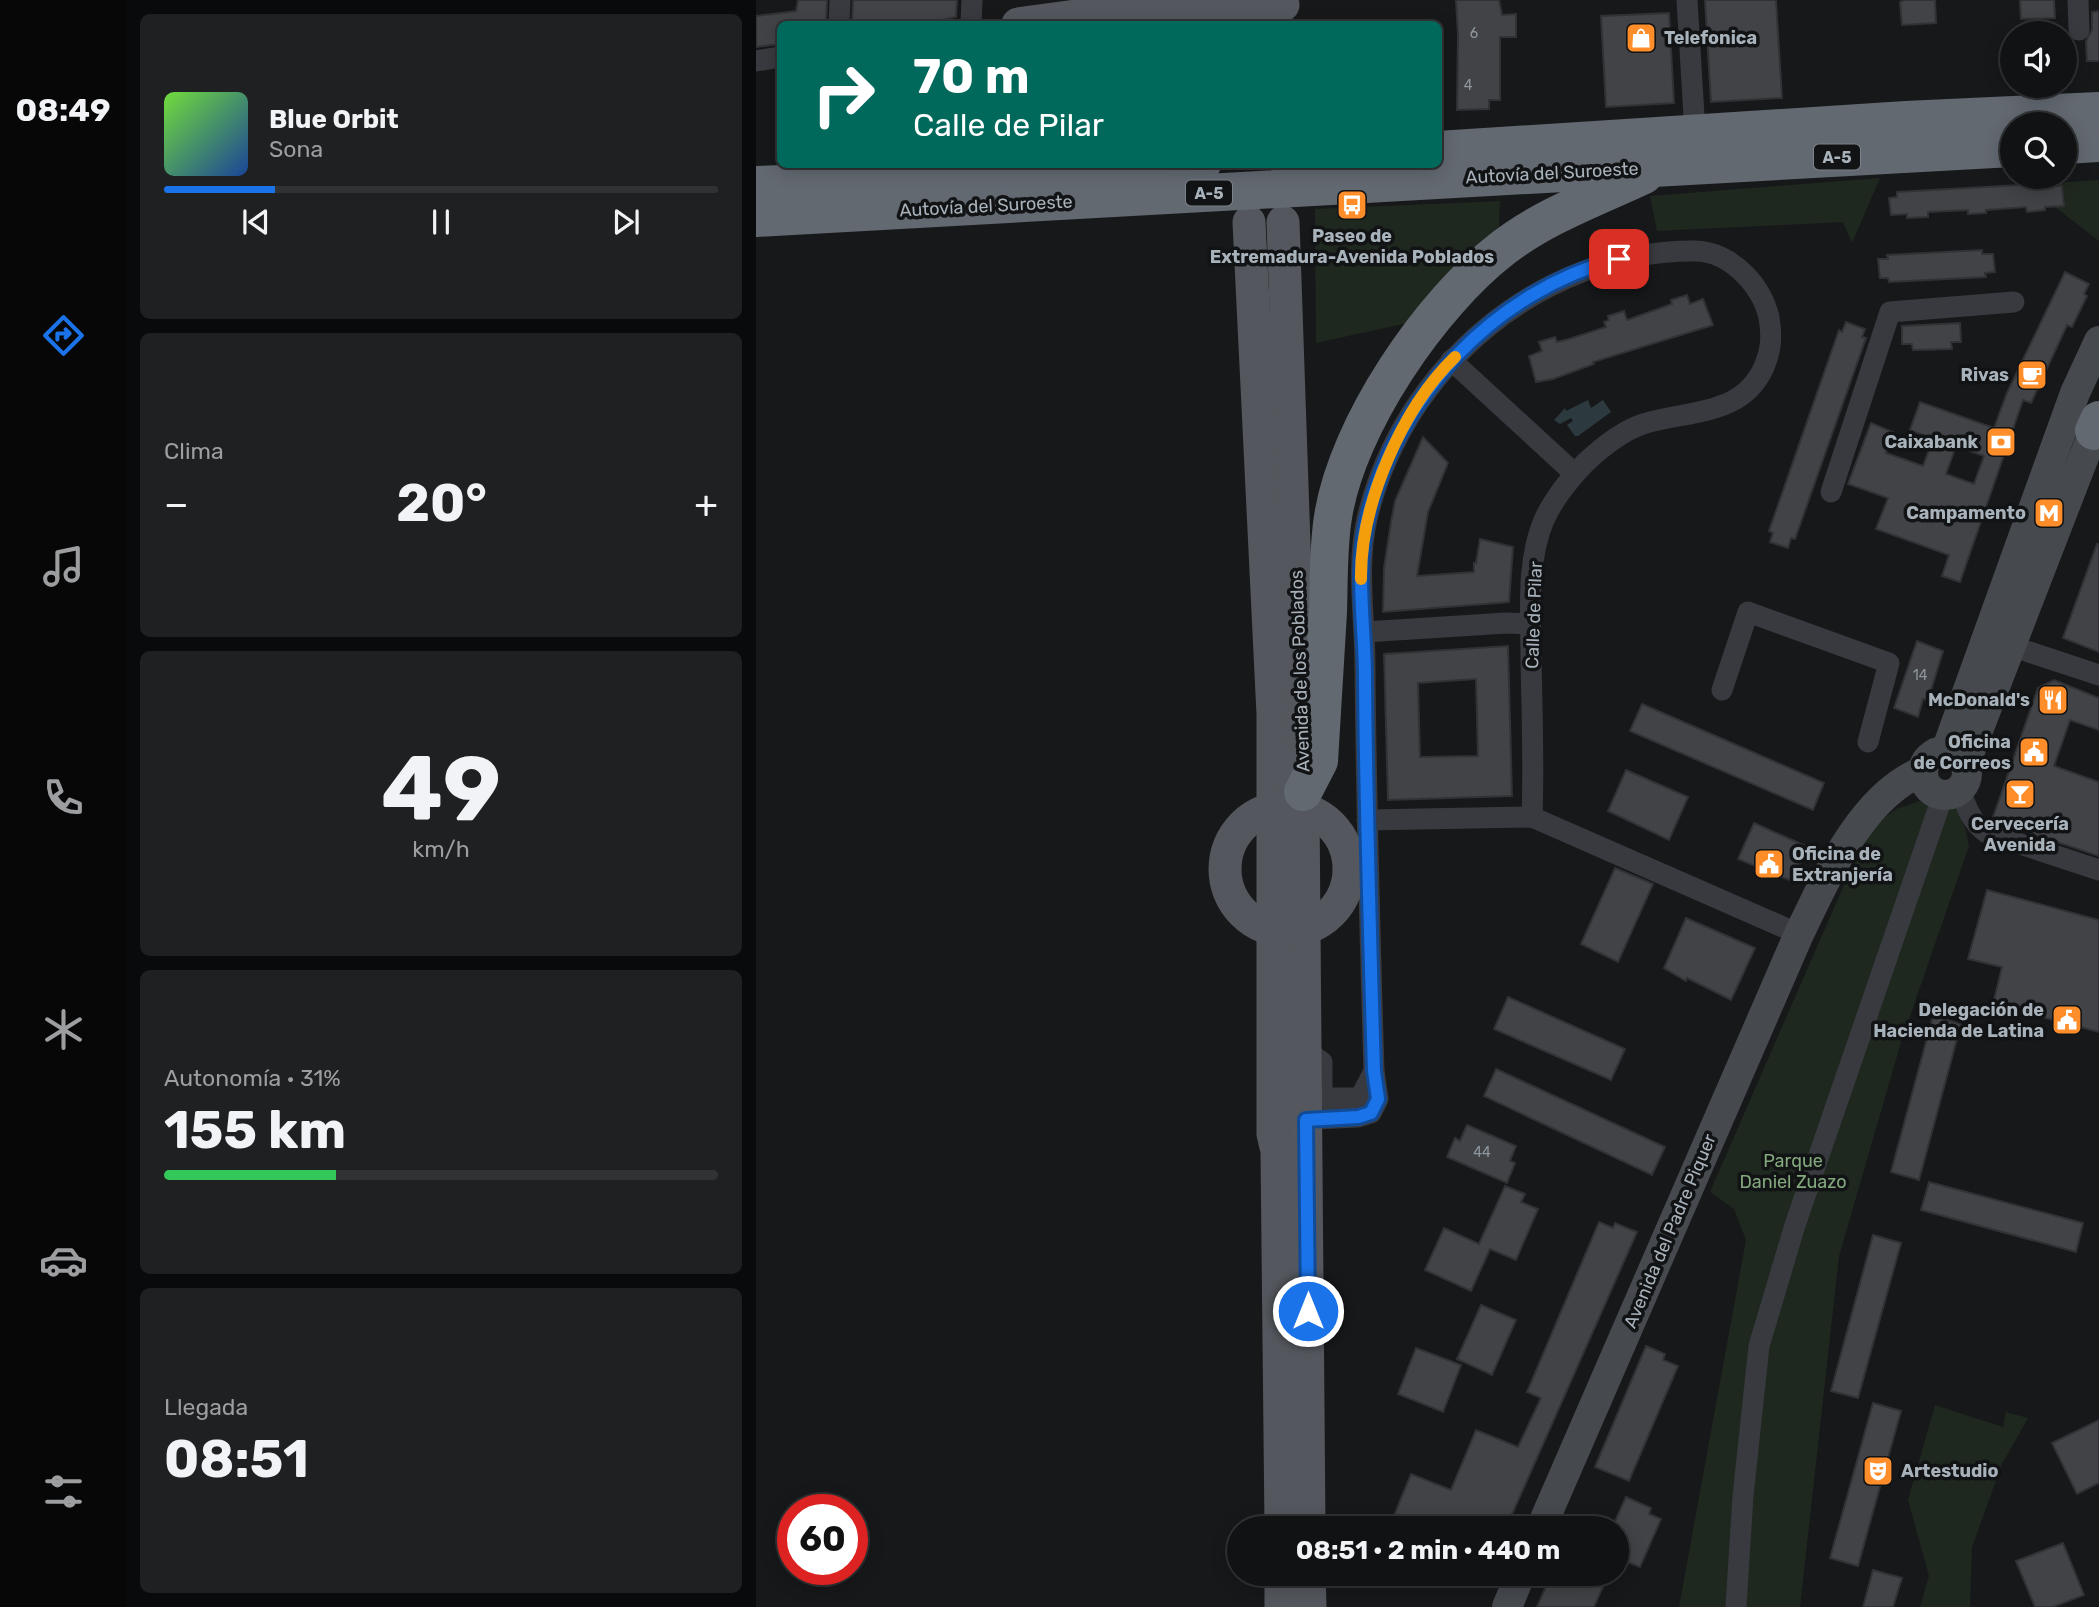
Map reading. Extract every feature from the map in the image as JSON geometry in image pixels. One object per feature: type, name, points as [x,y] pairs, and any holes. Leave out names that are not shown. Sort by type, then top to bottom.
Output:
[{"type":"highway","name":"Autovía del Suroeste","points":[[1442,149],[2099,111]]},
{"type":"highway","points":[[2077,144],[2099,143]]},
{"type":"highway","name":"Autovía del Suroeste","points":[[756,218],[2000,149]]},
{"type":"highway","points":[[1293,803],[1319,761],[1333,517],[1348,460],[1377,398],[1419,337],[1464,285],[1503,248],[1554,217],[1662,167]]},
{"type":"highway","points":[[880,179],[907,168]]},
{"type":"highway","name":"Autovía del Suroeste","points":[[756,185],[1072,168]]},
{"type":"main road","points":[[1034,21],[1111,6],[1203,14],[1269,11]]},
{"type":"main road","points":[[1171,21],[1203,14]]},
{"type":"main road","name":"Avenida de los Poblados","points":[[1249,222],[1270,618],[1293,803]]},
{"type":"main road","name":"Avenida de los Poblados","points":[[1283,222],[1293,803],[1289,929],[1306,1051],[1309,1516]]},
{"type":"main road","points":[[1293,803],[1334,829],[1345,846],[1349,866],[1347,886],[1338,905],[1324,920],[1289,929],[1248,918],[1234,903],[1226,884],[1225,864],[1230,843],[1241,826],[1258,814],[1293,803]]},
{"type":"main road","name":"Avenida de los Poblados","points":[[1281,1516],[1272,965],[1289,929]]},
{"type":"main road","points":[[1281,1586],[1281,1607]]},
{"type":"main road","points":[[1309,1586],[1310,1607]]},
{"type":"street","points":[[839,21],[840,0]]},
{"type":"street","points":[[971,21],[972,0]]},
{"type":"street","points":[[1687,0],[1693,116]]},
{"type":"street","points":[[2078,0],[2079,30]]},
{"type":"street","points":[[756,61],[777,58]]},
{"type":"street","name":"Calle de Pilar","points":[[1306,1120],[1358,1117],[1371,1113],[1378,1099],[1374,1071],[1365,632],[1361,561],[1367,521],[1380,473],[1412,415],[1451,360],[1531,295],[1600,264],[1657,250],[1710,251],[1742,271],[1754,285],[1770,319],[1771,350],[1758,380],[1739,398],[1720,408],[1640,424],[1611,441],[1575,474],[1544,519],[1534,570],[1530,624],[1532,817]]},
{"type":"street","points":[[1831,492],[1890,312],[2014,302]]},
{"type":"street","points":[[2099,341],[2089,428],[2011,646],[1954,775],[1966,807],[1978,827],[1987,833],[2099,870]]},
{"type":"street","points":[[1451,360],[1575,474]]},
{"type":"street","points":[[1736,1607],[1743,1496],[1759,1346],[1795,1225],[1954,775],[2089,428]]},
{"type":"street","points":[[1722,690],[1748,612],[1889,663],[1868,742]]},
{"type":"street","points":[[1365,632],[1506,623],[1530,624]]},
{"type":"street","points":[[2011,646],[2099,675]]},
{"type":"street","name":"Avenida del Padre Piquer","points":[[1546,1516],[1799,934],[1829,872],[1857,829],[1882,799],[1905,778],[1923,771],[1925,784],[1935,793],[1954,775]]},
{"type":"street","points":[[1367,820],[1532,817],[1799,934]]},
{"type":"street","name":"Avenida de los Poblados","points":[[1272,965],[1282,1011],[1285,1104],[1291,1120],[1306,1120]]},
{"type":"street","points":[[1306,1051],[1322,1062],[1322,1093],[1326,1098],[1360,1098],[1374,1071]]},
{"type":"street","points":[[1507,1607],[1516,1586]]},
{"type":"green space","points":[[1880,178],[1852,243],[1843,222],[1657,231],[1650,196]]},
{"type":"green space","points":[[2099,180],[2099,241],[2055,207],[2064,205],[2062,189],[2077,189],[2077,181]]},
{"type":"green space","points":[[1500,201],[1498,247],[1412,322],[1316,343],[1315,209]]},
{"type":"green space","name":"Parque Daniel Zuazo","points":[[1923,800],[1956,808],[1969,846],[1902,1039],[1839,1256],[1800,1607],[1679,1607],[1746,1240],[1734,1209],[1710,1192],[1868,830],[1896,809]]},
{"type":"green space","points":[[1935,1405],[2003,1427],[2006,1412],[2028,1418],[2002,1464],[1972,1547],[1970,1607],[1920,1607],[1929,1576],[1908,1500]]},
{"type":"shaded area","points":[[1588,400],[1591,408],[1603,400],[1611,412],[1578,436],[1575,436],[1567,425],[1573,421],[1571,418],[1560,424],[1554,420],[1565,408],[1566,411]]},
{"type":"building","points":[[798,0],[827,0],[826,21],[777,21],[777,44],[756,47],[756,16],[796,11]]},
{"type":"building","points":[[853,0],[957,0],[956,17],[937,21],[852,21]]},
{"type":"building","points":[[1456,0],[1499,0],[1502,15],[1516,14],[1516,37],[1500,37],[1500,100],[1489,100],[1489,109],[1457,110]]},
{"type":"building","points":[[1705,0],[1776,0],[1782,98],[1711,102]]},
{"type":"building","points":[[1935,0],[1936,23],[1902,25],[1900,2]]},
{"type":"building","points":[[2020,0],[2054,0],[2055,18],[2021,19]]},
{"type":"building","points":[[2099,11],[2099,61],[2087,61],[2086,41],[2092,30],[2092,12]]},
{"type":"building","points":[[1669,13],[1674,103],[1606,107],[1601,16]]},
{"type":"building","points":[[2000,186],[2000,189],[2062,189],[2064,206],[2027,212],[2026,207],[1968,214],[1968,210],[1928,212],[1928,217],[1907,218],[1907,214],[1891,215],[1889,198],[1897,197],[1897,192]]},
{"type":"building","points":[[1982,250],[1982,254],[1993,254],[1995,272],[1985,273],[1986,277],[1889,282],[1888,278],[1880,278],[1878,259],[1888,259],[1887,255]]},
{"type":"building","points":[[2065,272],[2089,284],[2084,294],[2087,296],[2072,327],[2067,325],[2031,403],[2023,400],[1960,582],[1942,576],[1949,555],[1876,529],[1888,498],[1848,484],[1871,423],[1893,432],[1886,453],[1923,466],[1933,439],[1910,430],[1920,402],[1994,428],[2007,393]],"holes":[[[1956,446],[1984,456],[1974,484],[1946,474]]]},
{"type":"building","points":[[1687,295],[1690,304],[1703,299],[1713,325],[1593,362],[1594,364],[1553,379],[1536,382],[1529,356],[1542,351],[1539,342],[1555,337],[1557,342],[1569,339],[1606,327],[1604,322],[1609,320],[1608,316],[1624,311],[1627,320],[1672,304],[1671,300]]},
{"type":"building","points":[[1846,322],[1865,329],[1862,337],[1866,338],[1795,539],[1791,538],[1788,548],[1770,542],[1773,533],[1769,531],[1839,330],[1842,332]]},
{"type":"building","points":[[1960,323],[1961,342],[1951,342],[1952,349],[1913,350],[1912,344],[1902,344],[1902,326]]},
{"type":"building","points":[[1423,437],[1448,463],[1428,512],[1417,576],[1474,572],[1480,539],[1513,547],[1509,602],[1383,612],[1384,568],[1395,501]]},
{"type":"building","points":[[2099,544],[2099,652],[2063,638]]},
{"type":"building","points":[[1917,641],[1943,651],[1928,700],[1923,699],[1918,717],[1894,708]]},
{"type":"building","points":[[1508,646],[1512,796],[1388,800],[1384,654]],"holes":[[[1476,679],[1478,756],[1420,757],[1418,683]]]},
{"type":"building","points":[[2054,680],[2099,698],[2099,730],[2070,720],[2054,766],[2099,782],[2099,856],[1992,820],[2038,688]]},
{"type":"building","points":[[1642,704],[1824,783],[1813,810],[1630,731]]},
{"type":"building","points":[[1626,770],[1688,797],[1669,840],[1608,811]]},
{"type":"building","points":[[1754,823],[1808,847],[1792,881],[1738,859]]},
{"type":"building","points":[[1615,868],[1653,884],[1618,962],[1581,944]]},
{"type":"building","points":[[1987,890],[2099,920],[2099,1032],[1993,1004],[2002,967],[1968,959]]},
{"type":"building","points":[[1686,918],[1755,948],[1731,1000],[1687,978],[1686,981],[1664,968]]},
{"type":"building","points":[[1508,997],[1625,1049],[1611,1080],[1494,1029]]},
{"type":"building","points":[[1933,1016],[1961,1024],[1919,1180],[1891,1172]]},
{"type":"building","points":[[1496,1069],[1665,1147],[1652,1175],[1484,1096]]},
{"type":"building","points":[[1467,1125],[1516,1146],[1510,1161],[1515,1163],[1507,1183],[1447,1157],[1455,1138],[1460,1141]]},
{"type":"building","points":[[1929,1182],[2083,1223],[2076,1252],[1921,1210]]},
{"type":"building","points":[[1505,1186],[1525,1194],[1521,1202],[1538,1209],[1516,1260],[1490,1249],[1471,1291],[1425,1270],[1444,1228],[1479,1244]]},
{"type":"building","points":[[1599,1222],[1613,1228],[1615,1223],[1637,1232],[1511,1516],[1394,1516],[1411,1474],[1451,1490],[1476,1430],[1518,1447],[1541,1398],[1527,1392]]},
{"type":"building","points":[[1873,1235],[1901,1243],[1858,1398],[1831,1391]]},
{"type":"building","points":[[1481,1305],[1516,1320],[1492,1375],[1457,1359]]},
{"type":"building","points":[[1646,1346],[1665,1354],[1663,1360],[1678,1366],[1629,1481],[1595,1467]]},
{"type":"building","points":[[1416,1348],[1461,1365],[1443,1412],[1398,1394]]},
{"type":"building","points":[[1873,1403],[1901,1411],[1858,1566],[1830,1558]]},
{"type":"building","points":[[2099,1420],[2099,1483],[2077,1494],[2052,1443]]},
{"type":"building","points":[[1626,1497],[1651,1508],[1649,1514],[1661,1519],[1640,1567],[1629,1563],[1629,1516],[1617,1516]]},
{"type":"building","points":[[2063,1543],[2084,1595],[2053,1607],[2035,1607],[2016,1561]]},
{"type":"building","points":[[1873,1570],[1902,1578],[1893,1607],[1863,1607]]},
{"type":"building","points":[[1546,1586],[1603,1586],[1594,1607],[1537,1607]]},
{"type":"slow traffic","points":[[1361,579],[1367,521],[1380,473],[1412,415],[1435,380],[1455,357]]},
{"type":"place","name":"Telefonica","points":[[1641,38]]},
{"type":"place","name":"Paseo de Extremadura-Avenida Poblados","points":[[1352,205]]},
{"type":"place","name":"Rivas","points":[[2032,375]]},
{"type":"place","name":"Caixabank","points":[[2001,442]]},
{"type":"place","name":"Campamento","points":[[2049,513]]},
{"type":"place","name":"McDonald's","points":[[2053,700]]},
{"type":"place","name":"Oficina de Correos","points":[[2034,752]]},
{"type":"place","name":"Cervecería Avenida","points":[[2020,794]]},
{"type":"place","name":"Oficina de Extranjería","points":[[1769,864]]},
{"type":"place","name":"Delegación de Hacienda de Latina","points":[[2067,1020]]},
{"type":"place","name":"Artestudio","points":[[1878,1471]]},
{"type":"route","points":[[1308,1311],[1306,1120],[1358,1117],[1371,1113],[1378,1099],[1374,1071],[1365,632],[1361,561],[1367,521],[1380,473],[1435,380],[1469,343],[1531,295],[1558,281],[1619,259]]}]
